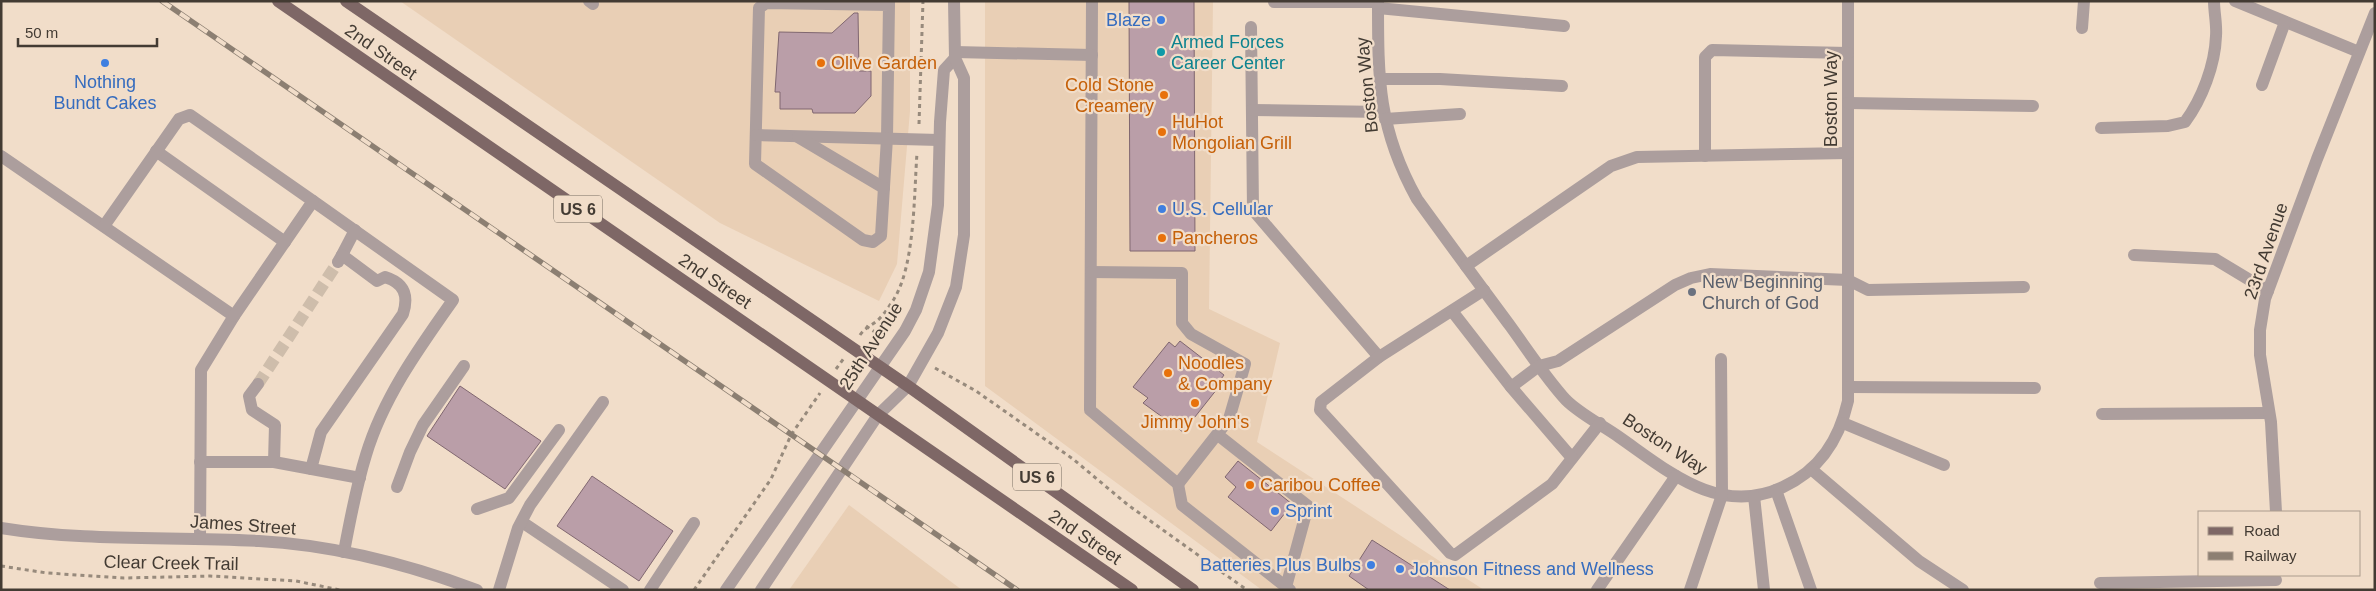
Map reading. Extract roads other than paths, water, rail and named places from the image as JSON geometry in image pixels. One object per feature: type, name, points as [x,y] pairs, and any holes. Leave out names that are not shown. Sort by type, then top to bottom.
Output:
[{"type":"main road","name":"2nd Street","points":[[278,1],[525,173],[829,379],[878,415],[1132,590]]},
{"type":"main road","name":"2nd Street","points":[[346,1],[908,386],[1193,590]]},
{"type":"street","points":[[761,590],[878,415],[908,386],[938,332],[956,287],[964,235],[964,78],[955,55],[954,1]]},
{"type":"street","points":[[1092,1],[1090,410],[1178,484],[1182,504],[1288,588],[1308,506],[1218,435]]},
{"type":"street","name":"Boston Way","points":[[1378,4],[1380,78],[1384,116],[1391,144],[1412,191],[1539,366],[1568,402],[1688,484],[1722,495],[1754,496],[1776,490],[1797,480],[1811,469],[1834,443],[1843,423],[1848,401],[1848,1]]},
{"type":"street","points":[[2082,28],[2084,1]]},
{"type":"street","points":[[2101,128],[2168,126],[2185,122],[2194,109],[2210,69],[2216,36],[2214,1]]},
{"type":"street","points":[[2234,1],[2359,52]]},
{"type":"street","points":[[1274,2],[1378,4],[1564,26]]},
{"type":"street","points":[[888,3],[887,138],[881,236],[873,242],[863,240],[755,164],[756,135],[759,8],[762,4],[888,3]]},
{"type":"street","name":"23rd Avenue","points":[[2276,511],[2269,413],[2260,355],[2260,330],[2268,291],[2375,13]]},
{"type":"street","points":[[2262,85],[2286,22]]},
{"type":"street","points":[[1251,27],[1253,210],[1379,357]]},
{"type":"street","points":[[1705,156],[1705,57],[1707,53],[1712,50],[1848,53]]},
{"type":"street","points":[[955,55],[1092,55]]},
{"type":"street","name":"25th Avenue","points":[[726,590],[895,345],[916,310],[929,272],[938,205],[939,140],[944,70],[955,55]]},
{"type":"street","points":[[1380,78],[1440,79],[1562,86]]},
{"type":"street","points":[[1848,103],[2033,106]]},
{"type":"street","points":[[1252,110],[1384,116],[1460,114]]},
{"type":"street","points":[[104,226],[179,119],[190,115],[453,300],[413,357],[388,402],[366,454],[344,552]]},
{"type":"street","points":[[756,135],[939,140]]},
{"type":"street","points":[[798,137],[884,188]]},
{"type":"street","points":[[156,151],[285,242]]},
{"type":"street","points":[[1466,266],[1611,166],[1637,158],[1848,153]]},
{"type":"street","points":[[1,156],[234,316]]},
{"type":"street","points":[[200,539],[201,370],[234,316],[313,201]]},
{"type":"street","points":[[311,469],[321,432],[403,314],[407,303],[404,290],[396,280],[385,277],[377,281],[340,259],[355,230]]},
{"type":"street","points":[[2134,255],[2215,259],[2268,291]]},
{"type":"street","points":[[1091,272],[1182,273],[1182,323],[1190,334],[1245,364],[1229,418],[1218,435],[1178,484]]},
{"type":"street","points":[[1511,387],[1539,366],[1558,361],[1675,285],[1691,278],[1710,274],[1848,280],[1868,290],[2024,287]]},
{"type":"street","points":[[1484,290],[1379,357],[1321,402],[1320,410],[1450,553],[1459,554],[1552,484],[1600,423]]},
{"type":"street","points":[[1452,311],[1511,387],[1572,458]]},
{"type":"street","points":[[1690,590],[1722,495],[1720,359]]},
{"type":"street","points":[[397,487],[410,452],[423,425],[464,366]]},
{"type":"street","points":[[258,384],[249,396],[252,410],[275,425],[274,462]]},
{"type":"street","points":[[1848,387],[2035,388]]},
{"type":"street","points":[[499,590],[522,522],[530,505],[604,402]]},
{"type":"street","points":[[2102,414],[2269,413]]},
{"type":"street","points":[[1843,423],[1944,465]]},
{"type":"street","points":[[477,509],[509,498],[559,430]]},
{"type":"street","points":[[200,462],[274,462],[360,478]]},
{"type":"street","points":[[1811,469],[1920,561],[1964,590]]},
{"type":"street","points":[[1597,590],[1676,476]]},
{"type":"street","points":[[1776,490],[1811,590]]},
{"type":"street","points":[[1754,496],[1764,590]]},
{"type":"street","points":[[522,522],[623,590]]},
{"type":"street","points":[[650,590],[694,523]]},
{"type":"street","name":"James Street","points":[[1,528],[98,538],[261,541],[344,552],[427,572],[477,590]]},
{"type":"street","points":[[2100,584],[2276,582]]},
{"type":"tunnel","points":[[258,384],[338,262]]},
{"type":"railway","points":[[162,1],[1017,590]]},
{"type":"place","name":"Blaze","points":[[1161,20]]},
{"type":"place","name":"Armed Forces Career Center","points":[[1161,52]]},
{"type":"place","name":"Nothing Bundt Cakes","points":[[105,63]]},
{"type":"place","name":"Olive Garden","points":[[821,63]]},
{"type":"place","name":"Cold Stone Creamery","points":[[1164,95]]},
{"type":"place","name":"HuHot Mongolian Grill","points":[[1162,132]]},
{"type":"place","name":"U.S. Cellular","points":[[1162,209]]},
{"type":"place","name":"Pancheros","points":[[1162,238]]},
{"type":"place","name":"New Beginning Church of God","points":[[1692,292]]},
{"type":"place","name":"Noodles & Company","points":[[1168,373]]},
{"type":"place","name":"Jimmy John's","points":[[1195,403]]},
{"type":"place","name":"Caribou Coffee","points":[[1250,485]]},
{"type":"place","name":"Sprint","points":[[1275,511]]},
{"type":"place","name":"Batteries Plus Bulbs","points":[[1371,565]]},
{"type":"place","name":"Johnson Fitness and Wellness","points":[[1400,569]]}]
